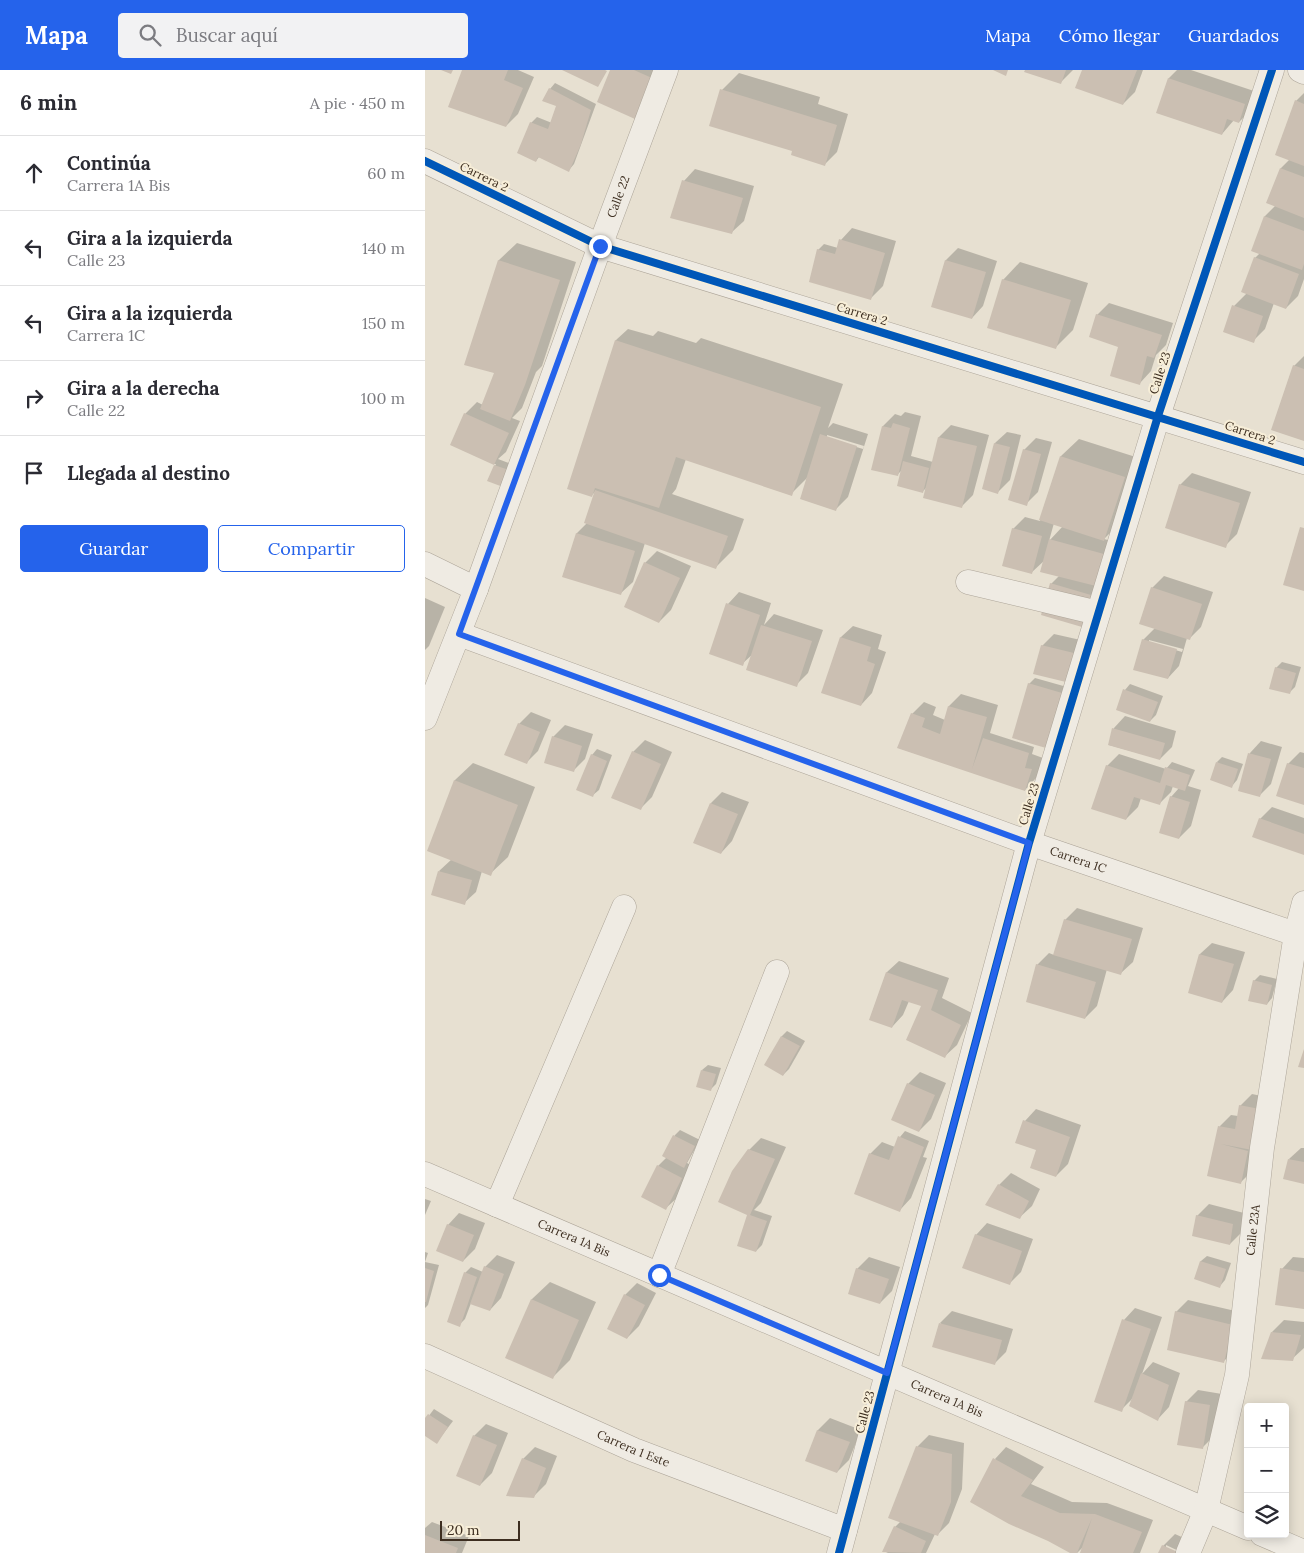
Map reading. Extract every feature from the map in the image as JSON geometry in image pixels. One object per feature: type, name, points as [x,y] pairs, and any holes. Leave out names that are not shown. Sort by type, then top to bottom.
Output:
[{"type":"street","name":"Calle 22","points":[[425,718],[476,589],[666,70]]},
{"type":"street","name":"Calle 23","points":[[839,1553],[1029,843],[1158,416],[1272,70]]},
{"type":"street","points":[[1300,70],[1304,72]]},
{"type":"street","name":"Carrera 2","points":[[425,161],[600,246],[1304,462]]},
{"type":"street","points":[[425,564],[476,589]]},
{"type":"street","points":[[968,582],[1099,613]]},
{"type":"street","name":"Carrera 1C","points":[[459,634],[1029,843],[1300,936]]},
{"type":"street","name":"Calle 23A","points":[[1188,1553],[1205,1510],[1237,1375],[1262,1148],[1300,936],[1304,903]]},
{"type":"street","points":[[497,1205],[624,907]]},
{"type":"street","points":[[659,1275],[777,972]]},
{"type":"street","name":"Carrera 1A Bis","points":[[425,1174],[1244,1526]]},
{"type":"street","name":"Carrera 1 Este","points":[[425,1356],[634,1450],[845,1530]]},
{"type":"street","points":[[1271,1538],[1304,1552]]},
{"type":"building","points":[[441,70],[453,70],[451,74]]},
{"type":"building","points":[[462,70],[508,70],[504,80],[523,88],[506,127],[448,107]]},
{"type":"building","points":[[562,70],[605,70],[607,71],[598,87]]},
{"type":"building","points":[[610,70],[634,70],[652,78],[635,119],[597,102]]},
{"type":"building","points":[[993,70],[1008,70],[1006,76]]},
{"type":"building","points":[[1025,70],[1066,70],[1061,84],[1024,72]]},
{"type":"building","points":[[1082,70],[1137,70],[1123,105],[1075,88]]},
{"type":"building","points":[[1168,78],[1245,104],[1239,123],[1227,119],[1222,135],[1156,113]]},
{"type":"building","points":[[549,88],[591,110],[581,144],[569,172],[538,157],[536,162],[517,153],[530,122],[548,129],[556,106],[542,101]]},
{"type":"building","points":[[720,89],[837,125],[825,166],[791,155],[792,151],[709,126]]},
{"type":"building","points":[[1295,100],[1304,104],[1304,166],[1275,155]]},
{"type":"building","points":[[1280,168],[1304,177],[1304,218],[1266,203]]},
{"type":"building","points":[[682,180],[743,198],[732,234],[670,218]]},
{"type":"building","points":[[1264,216],[1304,231],[1304,264],[1302,270],[1251,251]]},
{"type":"building","points":[[839,239],[885,253],[871,300],[809,282],[817,249],[835,254]]},
{"type":"building","points":[[1254,257],[1299,274],[1286,309],[1241,292]]},
{"type":"building","points":[[498,260],[560,280],[525,385],[510,421],[480,409],[494,373],[464,365]]},
{"type":"building","points":[[945,260],[986,272],[972,319],[931,307]]},
{"type":"building","points":[[1002,279],[1071,300],[1056,349],[987,328]]},
{"type":"building","points":[[1232,305],[1263,316],[1254,343],[1223,332]]},
{"type":"building","points":[[1096,314],[1162,335],[1154,358],[1147,356],[1140,385],[1110,376],[1118,347],[1089,337]]},
{"type":"building","points":[[615,340],[821,407],[792,496],[676,457],[659,508],[595,488],[592,497],[567,489]]},
{"type":"building","points":[[1293,365],[1304,369],[1304,441],[1271,430]]},
{"type":"building","points":[[464,413],[509,433],[494,465],[450,445]]},
{"type":"building","points":[[893,423],[910,428],[898,476],[871,470],[882,426],[891,428]]},
{"type":"building","points":[[820,434],[857,446],[836,511],[800,499]]},
{"type":"building","points":[[938,437],[977,446],[962,508],[923,498]]},
{"type":"building","points":[[994,443],[1010,447],[998,494],[982,489]]},
{"type":"building","points":[[1023,449],[1041,454],[1027,506],[1008,500]]},
{"type":"building","points":[[1060,456],[1125,477],[1104,541],[1039,520]]},
{"type":"building","points":[[903,461],[929,468],[923,493],[897,486]]},
{"type":"building","points":[[494,465],[509,470],[503,487],[487,481]]},
{"type":"building","points":[[1179,484],[1240,503],[1226,548],[1165,528]]},
{"type":"building","points":[[595,490],[728,536],[716,569],[584,523]]},
{"type":"building","points":[[1300,527],[1304,528],[1304,591],[1283,585]]},
{"type":"building","points":[[1012,528],[1042,536],[1032,574],[1002,566]]},
{"type":"building","points":[[576,533],[635,551],[621,595],[562,577]]},
{"type":"building","points":[[1049,539],[1104,554],[1096,586],[1040,572]]},
{"type":"building","points":[[644,562],[680,578],[659,623],[624,607]]},
{"type":"building","points":[[1050,583],[1091,595],[1082,627],[1041,615]]},
{"type":"building","points":[[1151,587],[1202,604],[1190,640],[1139,624]]},
{"type":"building","points":[[726,603],[760,615],[743,666],[709,654]]},
{"type":"building","points":[[761,625],[812,641],[797,687],[746,670]]},
{"type":"building","points":[[840,637],[871,647],[867,661],[875,664],[861,706],[821,693]]},
{"type":"building","points":[[1142,639],[1177,649],[1168,679],[1133,670]]},
{"type":"building","points":[[1041,645],[1074,653],[1066,682],[1033,674]]},
{"type":"building","points":[[1275,667],[1296,673],[1290,694],[1269,689]]},
{"type":"building","points":[[1028,683],[1062,693],[1046,748],[1012,738]]},
{"type":"building","points":[[1123,689],[1158,702],[1150,722],[1116,710]]},
{"type":"building","points":[[948,706],[987,717],[972,769],[983,738],[1029,753],[1025,768],[1032,769],[1025,791],[897,748],[911,713],[925,718],[922,727],[940,734]]},
{"type":"building","points":[[518,723],[540,732],[527,764],[504,755]]},
{"type":"building","points":[[1112,728],[1165,743],[1160,760],[1108,745]]},
{"type":"building","points":[[552,736],[582,746],[574,772],[544,763]]},
{"type":"building","points":[[632,751],[661,764],[641,810],[611,798]]},
{"type":"building","points":[[1248,753],[1271,759],[1260,797],[1238,791]]},
{"type":"building","points":[[591,754],[607,761],[593,797],[576,790]]},
{"type":"building","points":[[1216,762],[1238,769],[1232,788],[1210,780]]},
{"type":"building","points":[[1287,763],[1304,768],[1304,805],[1276,796]]},
{"type":"building","points":[[1106,765],[1160,783],[1165,767],[1190,775],[1185,791],[1166,785],[1160,805],[1134,797],[1126,820],[1091,809]]},
{"type":"building","points":[[454,780],[518,805],[491,876],[427,851]]},
{"type":"building","points":[[1170,796],[1190,802],[1179,839],[1159,833]]},
{"type":"building","points":[[710,803],[738,814],[721,854],[693,843]]},
{"type":"building","points":[[1259,818],[1304,834],[1304,855],[1252,837]]},
{"type":"building","points":[[438,871],[472,880],[465,905],[431,895]]},
{"type":"building","points":[[1064,919],[1132,939],[1121,975],[1053,955]]},
{"type":"building","points":[[1199,954],[1234,964],[1222,1003],[1188,993]]},
{"type":"building","points":[[1036,964],[1096,982],[1085,1019],[1026,1002]]},
{"type":"building","points":[[886,972],[938,990],[931,1010],[961,1025],[945,1058],[906,1040],[921,1006],[902,1000],[892,1028],[869,1020]]},
{"type":"building","points":[[1253,980],[1272,985],[1267,1005],[1248,1001]]},
{"type":"building","points":[[781,1036],[800,1046],[783,1076],[764,1065]]},
{"type":"building","points":[[1304,1049],[1304,1068],[1298,1067]]},
{"type":"building","points":[[701,1070],[716,1074],[711,1091],[696,1087]]},
{"type":"building","points":[[907,1083],[935,1095],[919,1132],[891,1120]]},
{"type":"building","points":[[1239,1105],[1260,1109],[1252,1150],[1221,1144],[1248,1151],[1241,1184],[1207,1176],[1218,1126],[1235,1129]]},
{"type":"building","points":[[1023,1120],[1070,1137],[1056,1177],[1030,1168],[1036,1150],[1015,1143]]},
{"type":"building","points":[[673,1135],[695,1146],[684,1168],[662,1156]]},
{"type":"building","points":[[898,1136],[924,1147],[900,1212],[854,1194],[869,1153],[889,1160]]},
{"type":"building","points":[[748,1149],[775,1159],[750,1215],[767,1221],[756,1252],[737,1246],[747,1215],[718,1202],[732,1171]]},
{"type":"building","points":[[1288,1159],[1304,1162],[1304,1184],[1283,1179]]},
{"type":"building","points":[[657,1165],[682,1178],[666,1210],[641,1197]]},
{"type":"building","points":[[998,1184],[1029,1201],[1020,1219],[985,1205]]},
{"type":"building","points":[[1196,1215],[1233,1224],[1230,1245],[1192,1236]]},
{"type":"building","points":[[447,1224],[474,1235],[463,1262],[436,1251]]},
{"type":"building","points":[[975,1234],[1022,1251],[1010,1285],[962,1268]]},
{"type":"building","points":[[1200,1261],[1226,1269],[1220,1288],[1194,1279]]},
{"type":"building","points":[[484,1266],[504,1274],[490,1311],[470,1304]]},
{"type":"building","points":[[425,1268],[434,1271],[426,1302],[425,1302]]},
{"type":"building","points":[[856,1268],[889,1279],[880,1304],[848,1294]]},
{"type":"building","points":[[1280,1268],[1304,1272],[1304,1309],[1275,1305]]},
{"type":"building","points":[[464,1272],[477,1277],[460,1327],[447,1322]]},
{"type":"building","points":[[624,1294],[645,1305],[627,1339],[607,1329]]},
{"type":"building","points":[[531,1299],[579,1320],[553,1379],[505,1358]]},
{"type":"building","points":[[1175,1311],[1233,1325],[1224,1363],[1167,1350]]},
{"type":"building","points":[[1122,1319],[1151,1329],[1122,1412],[1094,1402]]},
{"type":"building","points":[[939,1323],[1002,1340],[995,1365],[932,1347]]},
{"type":"building","points":[[1271,1332],[1301,1335],[1293,1361],[1261,1359]]},
{"type":"building","points":[[1141,1373],[1169,1385],[1158,1421],[1129,1406]]},
{"type":"building","points":[[1185,1401],[1210,1405],[1203,1449],[1177,1445]]},
{"type":"building","points":[[428,1414],[448,1427],[437,1444],[425,1436],[425,1418]]},
{"type":"building","points":[[817,1430],[850,1442],[837,1473],[805,1461]]},
{"type":"building","points":[[473,1435],[497,1445],[480,1486],[456,1476]]},
{"type":"building","points":[[916,1446],[952,1454],[951,1502],[938,1536],[888,1518]]},
{"type":"building","points":[[522,1458],[546,1468],[534,1498],[506,1496]]},
{"type":"building","points":[[993,1458],[1033,1480],[1021,1496],[1060,1513],[1095,1514],[1142,1532],[1133,1553],[1080,1553],[1092,1518],[1077,1553],[1070,1553],[1009,1524],[970,1502]]},
{"type":"building","points":[[894,1526],[926,1541],[921,1553],[882,1552]]},
{"type":"building","points":[[425,1535],[458,1548],[456,1553],[425,1553]]},
{"type":"building","points":[[1162,1545],[1180,1553],[1158,1553]]},
{"type":"cycle path","points":[[839,1553],[1029,843],[1158,416],[1272,70]]},
{"type":"cycle path","points":[[425,161],[600,246],[1304,462]]},
{"type":"route","points":[[600,246],[459,634],[1029,843],[887,1373],[659,1275]]}]
